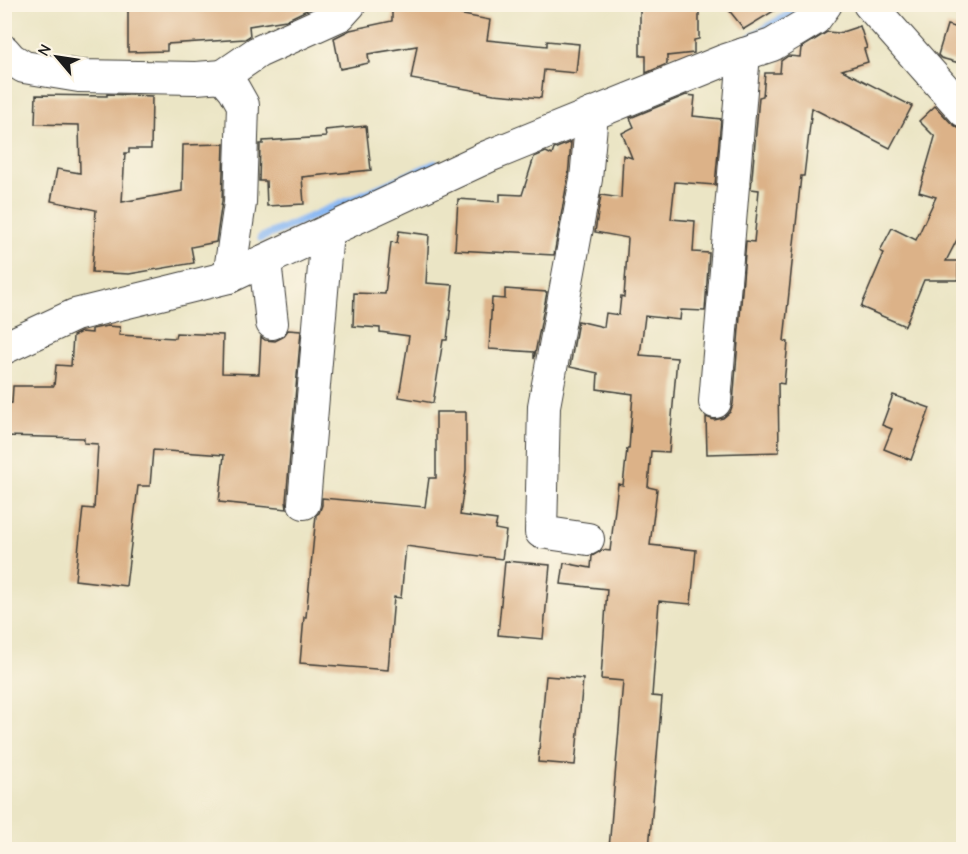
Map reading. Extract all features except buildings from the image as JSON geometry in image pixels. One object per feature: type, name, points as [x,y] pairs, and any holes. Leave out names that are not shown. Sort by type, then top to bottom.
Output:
[{"type":"street","points":[[4,51],[11,59],[24,67],[79,76],[196,78],[223,75],[258,52],[340,15],[350,4]]},
{"type":"street","points":[[4,348],[75,315],[230,278],[489,156],[723,61],[772,45],[815,19],[826,4]]},
{"type":"street","points":[[869,4],[963,111]]},
{"type":"street","points":[[716,402],[744,54]]},
{"type":"street","points":[[223,75],[243,105],[240,203],[230,278]]},
{"type":"street","points":[[588,539],[541,532],[544,406],[586,179],[592,114]]},
{"type":"street","points":[[304,503],[327,232]]},
{"type":"street","points":[[265,261],[272,323]]},
{"type":"waterway","points":[[751,37],[807,4]]},
{"type":"waterway","points":[[261,238],[435,164]]}]
